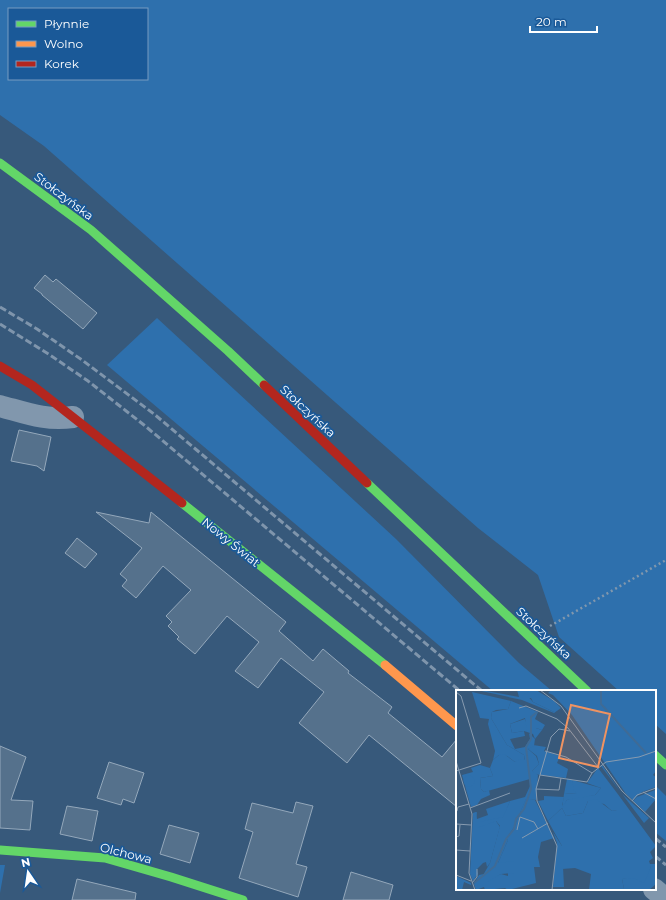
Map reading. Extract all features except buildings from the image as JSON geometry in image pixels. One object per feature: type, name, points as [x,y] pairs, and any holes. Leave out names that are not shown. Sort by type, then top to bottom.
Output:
[{"type":"street","name":"Stołczyńska","points":[[0,163],[91,230],[228,351],[586,690]]},
{"type":"street","name":"Nowy Świat","points":[[0,366],[32,385],[73,417],[361,646],[456,725]]},
{"type":"street","points":[[0,406],[43,418],[59,419],[73,417]]},
{"type":"street","points":[[656,756],[666,765]]},
{"type":"street","name":"Olchowa","points":[[0,850],[105,858],[243,900]]},
{"type":"street","points":[[655,890],[666,899]]},
{"type":"path","points":[[530,637],[666,560]]},
{"type":"shaded area","points":[[0,0],[666,0],[666,734],[656,725],[656,690],[618,690],[559,637],[538,575],[478,528],[44,146],[0,115]]},
{"type":"shaded area","points":[[157,318],[396,539],[519,663],[551,690],[492,690],[107,365]]},
{"type":"shaded area","points":[[656,786],[666,796],[666,841],[656,833]]},
{"type":"shaded area","points":[[0,865],[5,865],[0,893]]},
{"type":"railway","points":[[0,307],[37,329],[82,360],[154,414],[481,690]]},
{"type":"railway","points":[[0,324],[88,381],[144,425],[459,690]]},
{"type":"railway","points":[[656,839],[666,847]]},
{"type":"railway","points":[[656,857],[666,865]]},
{"type":"traffic: fast","points":[[0,163],[91,230],[228,351],[264,385]]},
{"type":"traffic: fast","points":[[367,483],[586,690]]},
{"type":"traffic: fast","points":[[182,503],[385,665]]},
{"type":"traffic: fast","points":[[656,756],[666,765]]},
{"type":"traffic: fast","points":[[0,850],[105,858],[243,900]]},
{"type":"traffic: slow","points":[[385,665],[456,725]]},
{"type":"traffic: jam","points":[[0,366],[32,385],[182,503]]},
{"type":"traffic: jam","points":[[264,385],[367,483]]}]
